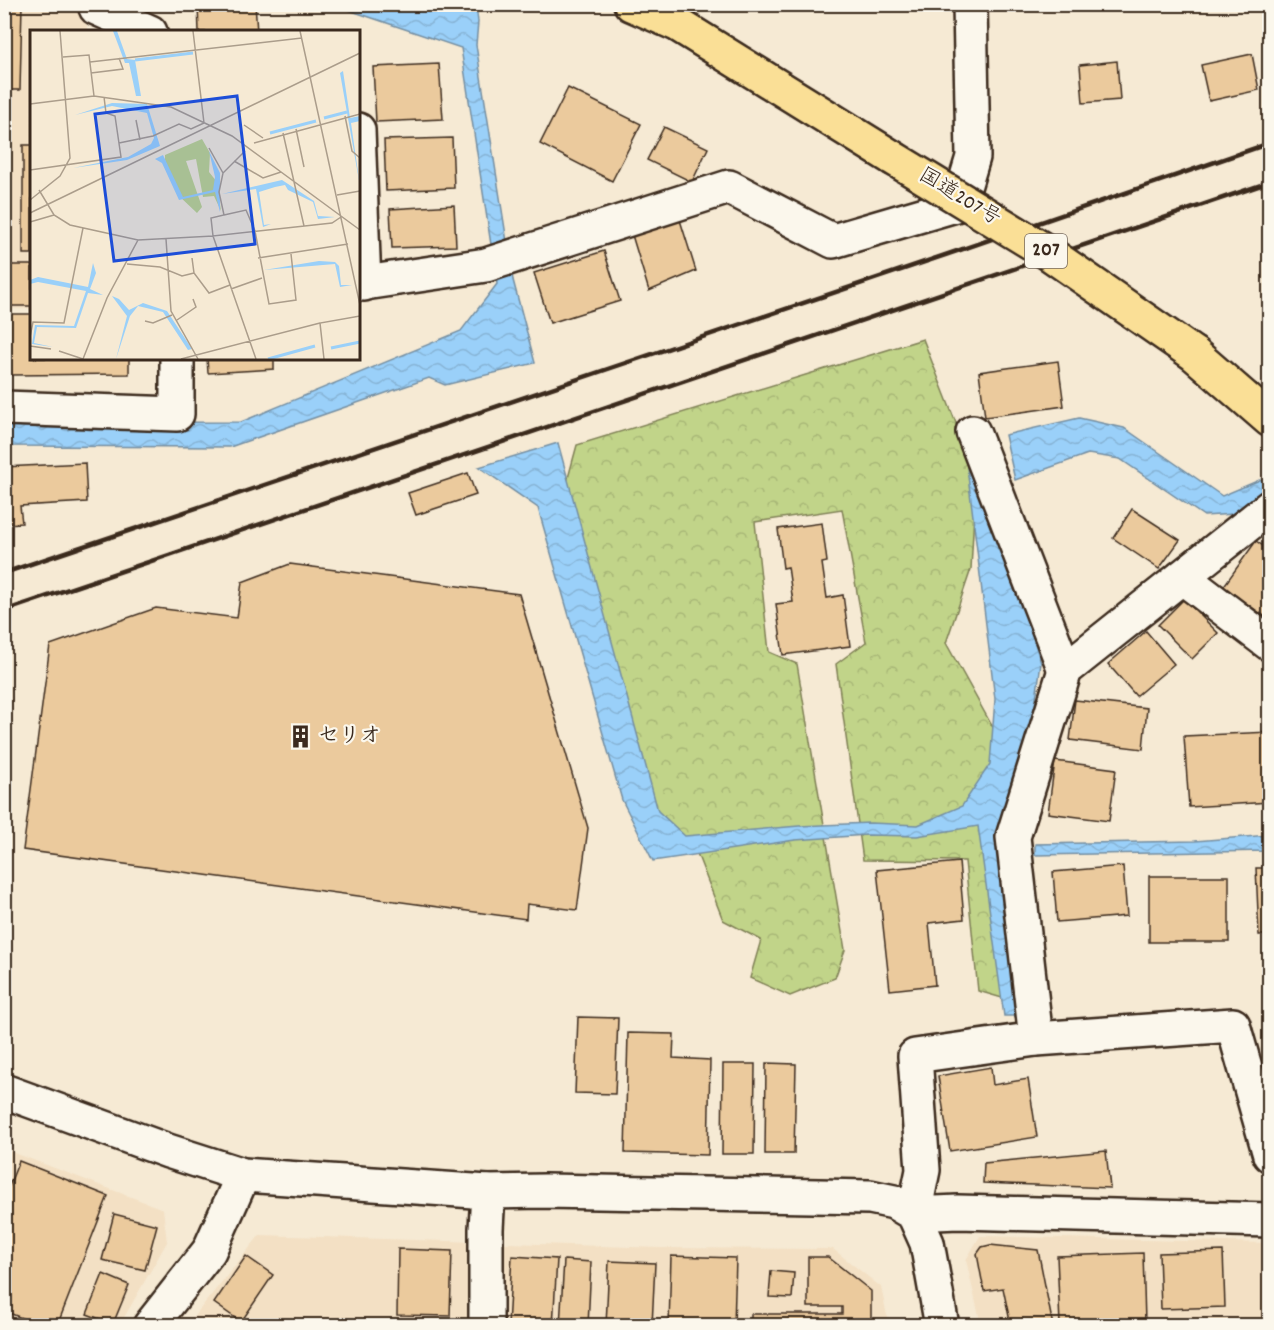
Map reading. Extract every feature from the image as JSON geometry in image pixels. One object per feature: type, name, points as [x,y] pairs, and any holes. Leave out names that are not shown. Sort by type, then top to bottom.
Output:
[{"type":"highway","name":"国道207号","points":[[631,4],[677,24],[1047,252],[1194,354],[1269,420]]},
{"type":"street","points":[[96,4],[96,8],[146,30]]},
{"type":"street","points":[[360,233],[361,284],[502,261],[729,187],[833,241],[959,204],[973,157],[970,4]]},
{"type":"street","points":[[4,408],[177,414],[177,360]]},
{"type":"street","points":[[973,432],[1065,670]]},
{"type":"street","points":[[1036,1040],[1013,837],[1065,670],[1269,507]]},
{"type":"street","points":[[1182,578],[1269,644]]},
{"type":"street","points":[[942,1326],[927,1244],[914,1214],[923,1170],[915,1056],[1036,1040],[1233,1025],[1269,1155]]},
{"type":"street","points":[[4,1091],[168,1151],[243,1175],[488,1192],[870,1197],[894,1202],[914,1214],[958,1212],[1269,1220]]},
{"type":"street","points":[[150,1326],[209,1251],[243,1175]]},
{"type":"street","points":[[486,1326],[488,1192]]},
{"type":"shaded area","points":[[4,5],[86,5],[87,30],[30,30],[30,309],[5,309]]},
{"type":"shaded area","points":[[4,1149],[163,1209],[167,1242],[118,1325],[5,1325]]},
{"type":"shaded area","points":[[260,1235],[662,1248],[833,1249],[881,1287],[889,1325],[186,1326]]},
{"type":"shaded area","points":[[980,1236],[1268,1243],[1267,1325],[981,1325],[966,1260]]},
{"type":"green space","points":[[923,339],[976,474],[971,569],[946,643],[1002,744],[1009,1000],[978,991],[965,861],[863,860],[836,664],[866,642],[842,509],[755,522],[769,652],[797,664],[845,950],[835,978],[790,996],[750,978],[761,940],[723,920],[693,843],[644,814],[565,489],[577,445]]},
{"type":"water","points":[[334,5],[476,5],[478,22],[476,45],[513,280],[535,363],[445,385],[429,378],[230,447],[5,446],[5,423],[241,422],[461,331],[497,284],[461,48]]},
{"type":"water","points":[[1079,418],[1124,428],[1222,496],[1262,479],[1267,487],[1234,514],[1204,516],[1120,459],[1088,454],[1015,480],[1005,435]]},
{"type":"water","points":[[558,443],[658,811],[685,836],[799,826],[870,823],[918,825],[962,806],[990,764],[995,699],[966,459],[976,451],[1041,663],[1035,706],[1008,800],[1000,845],[1016,1016],[1004,1016],[978,826],[917,836],[867,835],[795,840],[653,861],[622,800],[538,508],[479,467]]},
{"type":"water","points":[[1269,835],[1269,851],[1035,855],[1035,844],[1195,841]]},
{"type":"building","points":[[4,4],[22,4],[20,90],[4,90]]},
{"type":"building","points":[[198,4],[255,4],[257,30],[199,30]]},
{"type":"building","points":[[1252,54],[1259,90],[1209,101],[1201,65]]},
{"type":"building","points":[[1117,61],[1120,100],[1083,103],[1080,65]]},
{"type":"building","points":[[439,64],[443,119],[376,122],[373,67]]},
{"type":"building","points":[[568,88],[641,124],[612,181],[540,144]]},
{"type":"building","points":[[664,127],[708,148],[692,182],[647,160]]},
{"type":"building","points":[[452,138],[454,188],[386,191],[384,140]]},
{"type":"building","points":[[23,145],[30,145],[30,254],[23,254]]},
{"type":"building","points":[[454,205],[456,246],[392,248],[390,209]]},
{"type":"building","points":[[680,220],[696,271],[649,291],[632,235]]},
{"type":"building","points":[[604,251],[620,301],[550,323],[534,273]]},
{"type":"building","points":[[4,265],[30,265],[30,306],[4,306]]},
{"type":"building","points":[[10,314],[30,314],[30,360],[129,360],[129,374],[10,375]]},
{"type":"building","points":[[207,360],[274,360],[274,369],[208,373]]},
{"type":"building","points":[[1058,361],[1064,406],[985,417],[979,372]]},
{"type":"building","points":[[85,463],[87,502],[20,506],[22,523],[4,524],[4,467]]},
{"type":"building","points":[[468,473],[476,495],[416,515],[408,493]]},
{"type":"building","points":[[1132,509],[1180,540],[1159,569],[1113,538]]},
{"type":"building","points":[[822,523],[827,562],[822,563],[827,598],[843,595],[850,646],[783,655],[776,604],[793,602],[788,567],[783,568],[778,529]]},
{"type":"building","points":[[1256,541],[1270,551],[1270,620],[1223,587]]},
{"type":"building","name":"セリオ","points":[[290,564],[519,594],[588,828],[577,910],[527,904],[526,919],[23,850],[50,645],[156,608],[237,618],[242,582]]},
{"type":"building","points":[[1184,599],[1218,633],[1192,659],[1158,625]]},
{"type":"building","points":[[1146,631],[1174,664],[1136,696],[1108,664]]},
{"type":"building","points":[[1075,700],[1147,708],[1143,749],[1070,740]]},
{"type":"building","points":[[1270,732],[1270,802],[1189,807],[1184,736]]},
{"type":"building","points":[[1055,761],[1116,769],[1109,821],[1048,813]]},
{"type":"building","points":[[959,862],[964,919],[929,923],[935,985],[890,990],[877,870]]},
{"type":"building","points":[[1123,866],[1127,916],[1057,922],[1053,872]]},
{"type":"building","points":[[1256,868],[1270,868],[1270,935],[1259,935]]},
{"type":"building","points":[[1149,876],[1229,876],[1229,942],[1149,942]]},
{"type":"building","points":[[578,1017],[618,1018],[615,1094],[575,1093]]},
{"type":"building","points":[[628,1033],[674,1034],[673,1058],[710,1060],[708,1155],[625,1153]]},
{"type":"building","points":[[766,1063],[796,1064],[794,1154],[765,1154]]},
{"type":"building","points":[[723,1064],[755,1064],[754,1154],[722,1154]]},
{"type":"building","points":[[991,1067],[993,1085],[1028,1079],[1037,1137],[950,1151],[938,1076]]},
{"type":"building","points":[[1106,1151],[1110,1188],[983,1183],[984,1163]]},
{"type":"building","points":[[19,1161],[108,1196],[57,1326],[42,1326],[4,1311],[4,1198]]},
{"type":"building","points":[[114,1214],[157,1225],[145,1270],[102,1260]]},
{"type":"building","points":[[990,1245],[1038,1250],[1053,1326],[1011,1326],[1003,1288],[984,1291],[977,1254],[982,1247]]},
{"type":"building","points":[[398,1249],[452,1251],[450,1316],[397,1315]]},
{"type":"building","points":[[1223,1251],[1225,1307],[1161,1309],[1159,1253]]},
{"type":"building","points":[[1143,1253],[1145,1322],[1060,1324],[1057,1256]]},
{"type":"building","points":[[246,1256],[273,1275],[241,1322],[214,1303]]},
{"type":"building","points":[[512,1256],[557,1259],[553,1326],[508,1326]]},
{"type":"building","points":[[671,1256],[736,1258],[734,1326],[669,1326]]},
{"type":"building","points":[[808,1257],[828,1257],[871,1291],[871,1326],[751,1326],[751,1314],[842,1314],[842,1307],[808,1307]]},
{"type":"building","points":[[564,1260],[591,1262],[588,1326],[560,1326]]},
{"type":"building","points":[[609,1261],[655,1263],[652,1326],[606,1326]]},
{"type":"building","points":[[771,1271],[794,1273],[792,1298],[769,1297]]},
{"type":"building","points":[[103,1274],[129,1285],[113,1324],[87,1314]]},
{"type":"railway","points":[[4,573],[1270,143]]},
{"type":"railway","points":[[4,611],[1270,182]]},
{"type":"place","name":"セリオ","points":[[300,737]]}]
